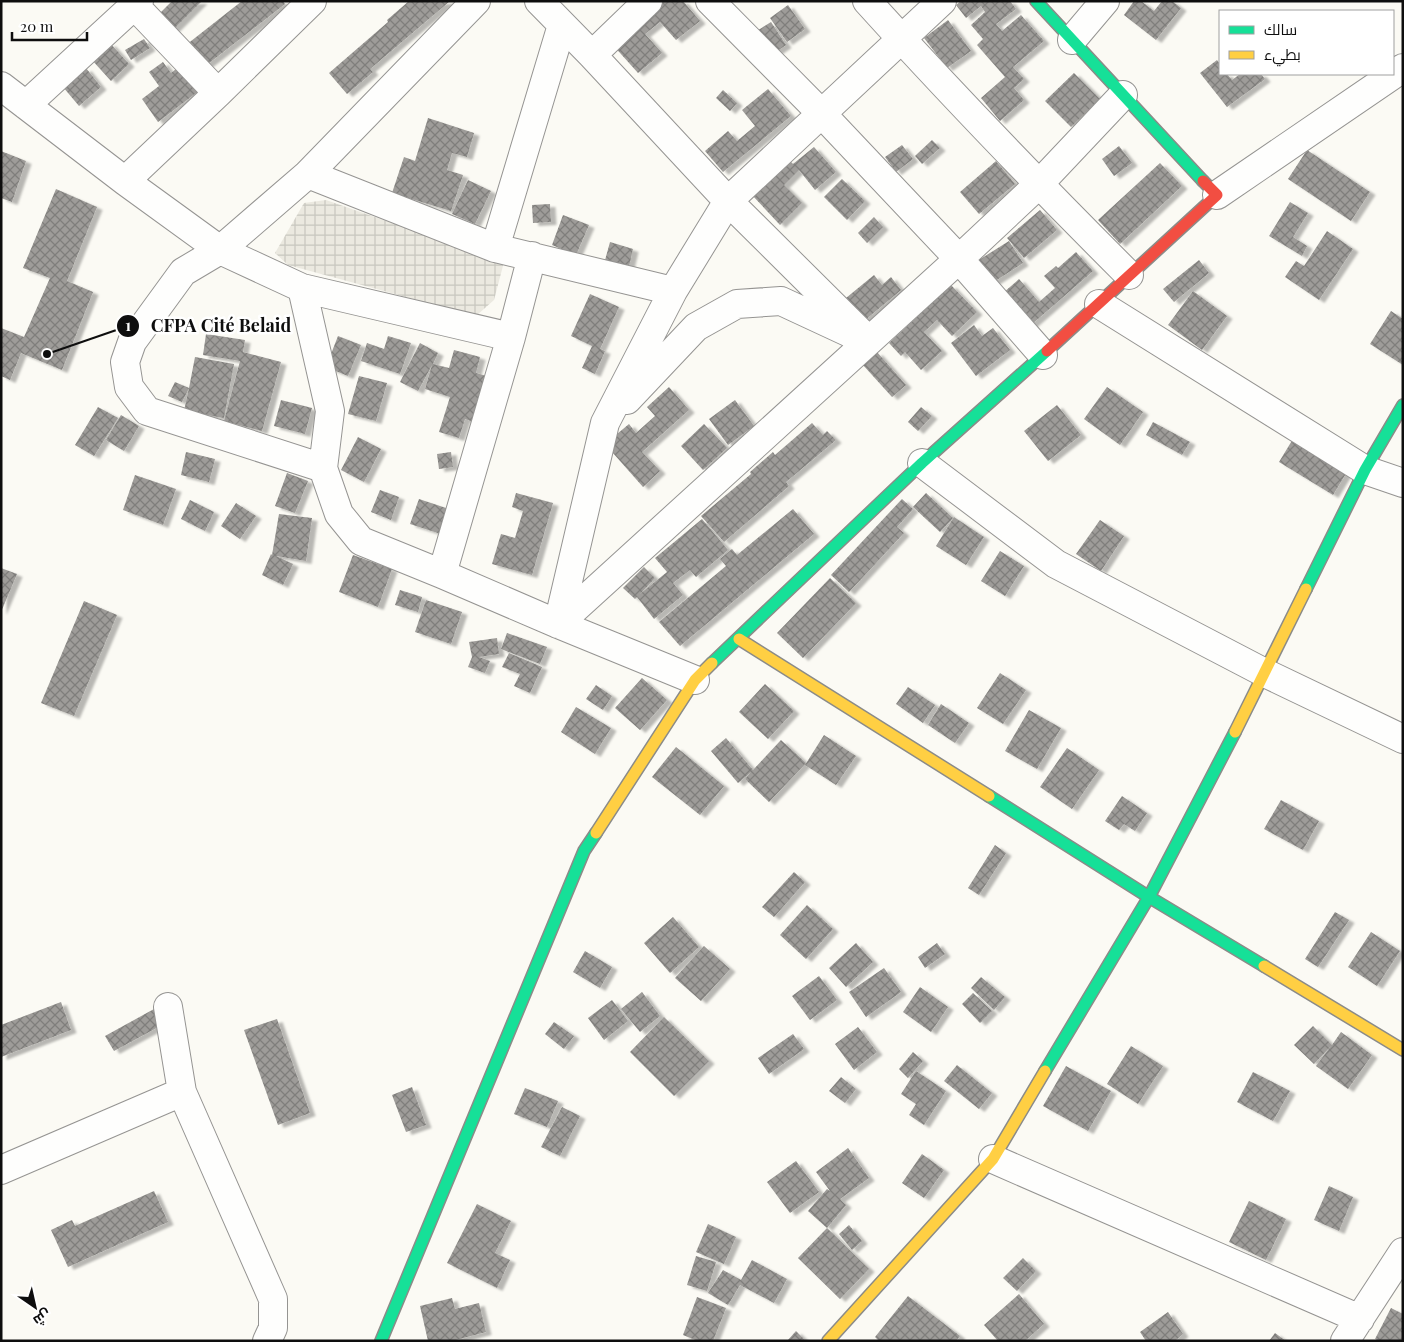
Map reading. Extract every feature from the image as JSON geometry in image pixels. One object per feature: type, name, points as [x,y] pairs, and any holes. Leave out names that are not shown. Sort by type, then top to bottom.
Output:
[{"type":"street","points":[[125,181],[312,1]]},
{"type":"street","points":[[323,468],[148,411],[129,387],[125,362],[132,342],[183,272],[220,250],[308,174],[476,1]]},
{"type":"street","points":[[539,1],[728,201],[869,342]]},
{"type":"street","points":[[592,55],[648,1]]},
{"type":"street","points":[[710,1],[821,113],[959,260],[1043,355]]},
{"type":"street","points":[[867,1],[1039,184],[1130,275]]},
{"type":"street","points":[[558,624],[605,424],[673,291],[728,201],[942,1]]},
{"type":"street","points":[[1036,1],[1217,195]]},
{"type":"street","points":[[1072,40],[1105,1]]},
{"type":"street","points":[[26,105],[137,4],[218,93]]},
{"type":"street","points":[[495,248],[562,25]]},
{"type":"street","points":[[381,1341],[584,851],[695,680],[922,463],[1217,195],[1393,75]]},
{"type":"street","points":[[1,86],[125,181],[220,250],[302,288],[511,337]]},
{"type":"street","points":[[558,624],[959,260],[1039,184],[1123,95]]},
{"type":"street","points":[[308,174],[495,248],[673,291]]},
{"type":"street","points":[[442,574],[511,337],[532,256]]},
{"type":"street","points":[[302,288],[330,411],[323,468],[339,514],[361,541],[695,680]]},
{"type":"street","points":[[605,424],[696,327],[737,304],[781,301],[869,342]]},
{"type":"street","points":[[1099,304],[1365,470],[1403,482]]},
{"type":"street","points":[[828,1341],[993,1159],[1149,897],[1265,673],[1365,470],[1403,405]]},
{"type":"street","points":[[922,463],[1056,564],[1265,673],[1403,739]]},
{"type":"street","points":[[739,639],[1149,897],[1403,1050]]},
{"type":"street","points":[[168,1007],[182,1092],[273,1299],[273,1328],[267,1341]]},
{"type":"street","points":[[1,1170],[182,1092]]},
{"type":"street","points":[[993,1159],[1352,1330],[1403,1252]]},
{"type":"shaded area","points":[[326,200],[504,262],[494,300],[476,316],[288,265],[275,253],[304,203]]},
{"type":"building","points":[[172,1],[202,1],[173,30],[158,15]]},
{"type":"building","points":[[242,1],[283,1],[285,4],[204,67],[186,45]]},
{"type":"building","points":[[409,1],[450,1],[370,69],[373,72],[347,94],[329,73],[388,22],[387,20]]},
{"type":"building","points":[[662,1],[683,1],[700,21],[676,40],[660,22],[645,34],[662,53],[638,73],[612,44]]},
{"type":"building","points":[[961,1],[1010,1],[1016,9],[996,24],[1002,31],[1021,15],[1044,41],[1013,67],[1024,79],[1014,88],[1024,100],[1000,121],[981,98],[1005,77],[977,45],[983,39],[971,25],[985,12],[981,6],[966,18],[956,5]]},
{"type":"building","points":[[1134,1],[1141,1],[1154,11],[1162,1],[1172,1],[1181,8],[1156,40],[1124,15]]},
{"type":"building","points":[[788,5],[805,29],[787,42],[770,18]]},
{"type":"building","points":[[948,20],[971,51],[947,68],[924,38]]},
{"type":"building","points":[[771,22],[786,45],[770,56],[755,32]]},
{"type":"building","points":[[144,39],[150,48],[131,60],[125,50]]},
{"type":"building","points":[[110,43],[129,64],[111,81],[92,60]]},
{"type":"building","points":[[1217,60],[1219,63],[1219,75],[1228,75],[1232,80],[1239,75],[1262,75],[1265,79],[1227,107],[1200,73]]},
{"type":"building","points":[[163,62],[171,73],[181,65],[200,90],[158,122],[142,99],[159,86],[149,72]]},
{"type":"building","points":[[86,68],[101,87],[79,106],[63,87]]},
{"type":"building","points":[[1074,73],[1100,99],[1071,127],[1045,101]]},
{"type":"building","points":[[768,89],[791,116],[723,172],[705,151],[728,131],[737,141],[755,126],[742,110]]},
{"type":"building","points":[[723,90],[737,103],[730,111],[716,98]]},
{"type":"building","points":[[428,118],[474,133],[467,157],[452,153],[447,170],[463,175],[451,211],[392,193],[404,157],[415,161]]},
{"type":"building","points":[[932,140],[940,148],[922,164],[915,156]]},
{"type":"building","points":[[902,145],[913,159],[896,172],[885,157]]},
{"type":"building","points":[[1119,146],[1132,163],[1114,176],[1102,159]]},
{"type":"building","points":[[814,147],[836,172],[815,190],[799,170],[784,185],[802,203],[780,225],[752,195],[789,160],[793,164]]},
{"type":"building","points":[[1307,150],[1370,192],[1351,221],[1288,179]]},
{"type":"building","points":[[1,151],[26,161],[12,202],[1,198]]},
{"type":"building","points":[[996,161],[1015,184],[979,214],[960,192]]},
{"type":"building","points":[[1160,163],[1182,186],[1120,244],[1098,220]]},
{"type":"building","points":[[842,179],[865,201],[847,220],[824,197]]},
{"type":"building","points":[[468,180],[491,191],[475,224],[452,214]]},
{"type":"building","points":[[56,189],[97,207],[67,281],[93,292],[62,370],[21,353],[10,380],[1,376],[1,328],[24,337],[50,278],[23,268]]},
{"type":"building","points":[[1290,202],[1308,213],[1293,237],[1307,246],[1302,256],[1269,236]]},
{"type":"building","points":[[550,204],[551,222],[533,223],[532,205]]},
{"type":"building","points":[[1040,210],[1057,230],[1024,258],[1007,238]]},
{"type":"building","points":[[563,215],[589,225],[576,255],[552,245]]},
{"type":"building","points":[[874,217],[883,227],[867,243],[858,233]]},
{"type":"building","points":[[1327,231],[1353,249],[1319,300],[1285,277],[1296,261],[1304,266]]},
{"type":"building","points":[[1009,241],[1023,263],[989,285],[974,263]]},
{"type":"building","points":[[610,242],[633,249],[628,271],[604,264]]},
{"type":"building","points":[[1076,252],[1093,271],[1031,325],[1003,293],[1019,279],[1039,302],[1055,288],[1044,276],[1056,266],[1058,268]]},
{"type":"building","points":[[1199,260],[1209,273],[1174,302],[1163,289]]},
{"type":"building","points":[[874,275],[882,285],[891,277],[901,290],[864,321],[846,298]]},
{"type":"building","points":[[951,285],[977,312],[952,336],[937,320],[924,332],[942,351],[921,370],[905,352],[901,356],[889,343]]},
{"type":"building","points":[[1193,291],[1227,316],[1202,350],[1168,325]]},
{"type":"building","points":[[590,294],[619,307],[600,349],[605,351],[595,374],[582,368],[592,346],[571,336]]},
{"type":"building","points":[[1391,311],[1403,319],[1403,365],[1370,344]]},
{"type":"building","points":[[974,325],[982,336],[993,328],[1010,350],[976,376],[951,343]]},
{"type":"building","points":[[206,334],[245,340],[243,352],[281,362],[262,431],[224,421],[240,361],[203,355]]},
{"type":"building","points":[[338,336],[361,345],[348,376],[326,367]]},
{"type":"building","points":[[388,336],[411,343],[400,374],[361,361],[367,343],[384,349]]},
{"type":"building","points":[[420,343],[438,353],[433,364],[449,368],[454,350],[480,357],[476,373],[490,377],[477,423],[465,419],[459,438],[439,432],[450,397],[425,389],[432,365],[418,391],[400,382]]},
{"type":"building","points":[[877,352],[906,385],[892,397],[863,365]]},
{"type":"building","points":[[195,357],[234,364],[224,418],[184,411]]},
{"type":"building","points":[[359,376],[387,383],[376,421],[348,414]]},
{"type":"building","points":[[175,382],[189,388],[182,402],[168,396]]},
{"type":"building","points":[[669,387],[689,410],[642,452],[660,471],[643,487],[605,444],[629,424],[636,433],[655,416],[647,407]]},
{"type":"building","points":[[1107,387],[1143,412],[1120,445],[1084,419]]},
{"type":"building","points":[[281,400],[312,408],[305,434],[274,426]]},
{"type":"building","points":[[735,400],[754,426],[728,445],[709,419]]},
{"type":"building","points":[[1057,405],[1081,435],[1048,461],[1024,431]]},
{"type":"building","points":[[98,407],[118,418],[94,456],[75,445]]},
{"type":"building","points":[[921,407],[932,416],[918,431],[908,422]]},
{"type":"building","points":[[121,415],[139,426],[124,451],[106,440]]},
{"type":"building","points":[[1153,422],[1190,442],[1182,455],[1146,435]]},
{"type":"building","points":[[812,423],[823,435],[827,431],[836,440],[786,482],[789,486],[724,542],[701,516],[751,474],[750,472],[773,452],[775,455]]},
{"type":"building","points":[[704,424],[727,448],[703,470],[681,446]]},
{"type":"building","points":[[1302,424],[1356,457],[1333,495],[1279,462]]},
{"type":"building","points":[[358,437],[381,449],[364,482],[341,470]]},
{"type":"building","points":[[186,452],[215,459],[209,482],[181,475]]},
{"type":"building","points":[[451,452],[453,467],[439,469],[437,454]]},
{"type":"building","points":[[287,473],[308,481],[295,513],[275,506]]},
{"type":"building","points":[[135,475],[176,489],[163,525],[123,510]]},
{"type":"building","points":[[380,490],[399,497],[391,520],[371,512]]},
{"type":"building","points":[[516,493],[553,503],[532,575],[492,564],[501,534],[515,538],[523,511],[512,507]]},
{"type":"building","points":[[926,493],[953,518],[940,532],[913,507]]},
{"type":"building","points":[[419,499],[452,510],[444,535],[410,524]]},
{"type":"building","points":[[902,499],[913,509],[897,527],[904,533],[849,592],[831,575]]},
{"type":"building","points":[[190,500],[214,512],[205,531],[181,519]]},
{"type":"building","points":[[236,503],[256,516],[240,539],[221,526]]},
{"type":"building","points":[[793,509],[814,534],[680,646],[659,622],[726,566],[720,559],[732,549],[737,555]]},
{"type":"building","points":[[279,514],[312,518],[306,561],[276,556],[293,564],[283,585],[262,575],[272,555]]},
{"type":"building","points":[[954,517],[984,537],[966,565],[936,546]]},
{"type":"building","points":[[702,519],[728,550],[696,577],[690,570],[673,583],[683,595],[654,619],[637,597],[635,599],[623,588],[644,567],[655,578],[640,594],[667,572],[655,558]]},
{"type":"building","points":[[1100,520],[1124,536],[1101,571],[1076,554]]},
{"type":"building","points":[[1000,551],[1024,566],[1005,596],[981,581]]},
{"type":"building","points":[[353,555],[392,569],[378,607],[339,592]]},
{"type":"building","points":[[1,568],[17,574],[1,612]]},
{"type":"building","points":[[830,578],[856,603],[803,658],[777,633]]},
{"type":"building","points":[[400,590],[422,597],[418,612],[395,605]]},
{"type":"building","points":[[426,600],[462,612],[451,644],[415,632]]},
{"type":"building","points":[[84,601],[117,615],[74,716],[41,703]]},
{"type":"building","points":[[507,633],[547,647],[540,664],[501,649]]},
{"type":"building","points":[[497,638],[499,654],[479,657],[490,661],[485,673],[468,667],[472,657],[469,642]]},
{"type":"building","points":[[509,653],[542,667],[530,693],[514,686],[520,674],[502,667]]},
{"type":"building","points":[[1000,673],[1026,690],[1003,724],[977,708]]},
{"type":"building","points":[[642,678],[667,700],[640,730],[615,708]]},
{"type":"building","points":[[765,684],[794,711],[768,739],[739,712]]},
{"type":"building","points":[[596,685],[612,696],[603,710],[586,699]]},
{"type":"building","points":[[908,687],[935,705],[923,723],[896,704]]},
{"type":"building","points":[[941,704],[969,723],[955,743],[928,725]]},
{"type":"building","points":[[576,707],[611,728],[595,754],[561,732]]},
{"type":"building","points":[[1029,710],[1061,728],[1037,769],[1005,751]]},
{"type":"building","points":[[824,735],[856,756],[836,785],[805,765]]},
{"type":"building","points":[[726,738],[753,770],[781,740],[806,763],[769,802],[745,779],[751,772],[738,783],[711,751]]},
{"type":"building","points":[[676,747],[724,786],[700,815],[652,777]]},
{"type":"building","points":[[1067,748],[1099,770],[1072,809],[1040,787]]},
{"type":"building","points":[[1122,796],[1147,813],[1135,831],[1124,824],[1119,830],[1105,821]]},
{"type":"building","points":[[1281,800],[1319,821],[1303,850],[1264,829]]},
{"type":"building","points":[[995,845],[1006,853],[979,895],[968,888]]},
{"type":"building","points":[[794,872],[805,882],[774,917],[762,907]]},
{"type":"building","points":[[807,905],[833,929],[806,959],[780,935]]},
{"type":"building","points":[[1335,912],[1349,920],[1318,967],[1305,959]]},
{"type":"building","points":[[673,917],[699,947],[670,973],[644,943]]},
{"type":"building","points":[[1371,932],[1400,951],[1377,986],[1348,967]]},
{"type":"building","points":[[856,943],[873,962],[846,987],[829,968]]},
{"type":"building","points":[[937,943],[945,954],[925,968],[918,957]]},
{"type":"building","points":[[704,946],[730,969],[701,1001],[675,978]]},
{"type":"building","points":[[585,951],[612,967],[600,988],[573,972]]},
{"type":"building","points":[[884,968],[901,992],[866,1017],[849,992]]},
{"type":"building","points":[[819,976],[837,1000],[810,1020],[792,996]]},
{"type":"building","points":[[981,977],[1005,997],[994,1010],[971,988]]},
{"type":"building","points":[[920,987],[948,1007],[931,1032],[903,1012]]},
{"type":"building","points":[[642,992],[660,1016],[640,1032],[621,1009]]},
{"type":"building","points":[[973,993],[992,1011],[980,1023],[962,1004]]},
{"type":"building","points":[[612,1000],[628,1021],[604,1040],[588,1018]]},
{"type":"building","points":[[61,1002],[71,1030],[1,1057],[1,1025]]},
{"type":"building","points":[[154,1009],[162,1025],[114,1051],[105,1036]]},
{"type":"building","points":[[664,1017],[709,1061],[674,1096],[630,1052]]},
{"type":"building","points":[[277,1019],[310,1113],[278,1125],[244,1030]]},
{"type":"building","points":[[554,1022],[574,1036],[564,1049],[545,1034]]},
{"type":"building","points":[[1313,1026],[1332,1045],[1341,1032],[1372,1055],[1348,1089],[1316,1066],[1331,1046],[1314,1064],[1294,1045]]},
{"type":"building","points":[[858,1027],[877,1052],[854,1070],[835,1044]]},
{"type":"building","points":[[793,1034],[804,1049],[769,1074],[758,1058]]},
{"type":"building","points":[[1131,1046],[1163,1066],[1138,1104],[1107,1084]]},
{"type":"building","points":[[913,1052],[923,1061],[908,1078],[899,1069]]},
{"type":"building","points":[[957,1065],[992,1093],[979,1109],[944,1081]]},
{"type":"building","points":[[1066,1066],[1111,1091],[1088,1131],[1043,1106]]},
{"type":"building","points":[[916,1071],[946,1091],[924,1125],[909,1115],[916,1104],[901,1094]]},
{"type":"building","points":[[1253,1072],[1290,1091],[1273,1121],[1237,1102]]},
{"type":"building","points":[[841,1077],[856,1089],[845,1103],[829,1091]]},
{"type":"building","points":[[412,1087],[426,1125],[406,1132],[392,1095]]},
{"type":"building","points":[[525,1088],[558,1101],[547,1127],[514,1114]]},
{"type":"building","points":[[562,1107],[580,1116],[560,1156],[541,1147]]},
{"type":"building","points":[[848,1148],[869,1178],[840,1199],[846,1205],[827,1228],[808,1211],[827,1189],[830,1191],[816,1172]]},
{"type":"building","points":[[922,1154],[944,1170],[924,1198],[902,1183]]},
{"type":"building","points":[[796,1161],[819,1192],[790,1213],[767,1182]]},
{"type":"building","points":[[1329,1186],[1353,1197],[1339,1231],[1314,1220]]},
{"type":"building","points":[[154,1191],[168,1222],[68,1267],[51,1230],[72,1220],[75,1226]]},
{"type":"building","points":[[1249,1201],[1286,1219],[1266,1260],[1229,1242]]},
{"type":"building","points":[[477,1204],[511,1221],[495,1253],[510,1260],[497,1288],[447,1263]]},
{"type":"building","points":[[708,1224],[736,1237],[724,1264],[696,1252]]},
{"type":"building","points":[[849,1225],[862,1241],[852,1250],[839,1234]]},
{"type":"building","points":[[827,1228],[869,1269],[840,1299],[798,1258]]},
{"type":"building","points":[[696,1256],[716,1262],[707,1291],[687,1285]]},
{"type":"building","points":[[1023,1258],[1036,1271],[1017,1291],[1003,1278]]},
{"type":"building","points":[[752,1260],[787,1279],[774,1303],[740,1285],[728,1305],[708,1293],[723,1270],[741,1280]]},
{"type":"building","points":[[1019,1294],[1044,1324],[1025,1341],[998,1341],[984,1325]]},
{"type":"building","points":[[908,1296],[960,1336],[956,1341],[879,1341],[875,1337]]},
{"type":"building","points":[[697,1297],[726,1308],[713,1341],[698,1341],[683,1335]]},
{"type":"building","points":[[452,1298],[455,1309],[479,1303],[486,1332],[452,1341],[428,1341],[420,1306]]},
{"type":"building","points":[[1391,1308],[1403,1314],[1403,1341],[1379,1341],[1375,1339]]},
{"type":"building","points":[[1168,1312],[1183,1334],[1175,1341],[1146,1341],[1140,1332]]},
{"type":"building","points":[[796,1331],[806,1341],[787,1341]]},
{"type":"building","points":[[1275,1333],[1286,1341],[1269,1341]]},
{"type":"traffic: fast","points":[[1036,1],[1203,181]]},
{"type":"traffic: fast","points":[[712,663],[922,463],[1047,351]]},
{"type":"traffic: fast","points":[[1306,589],[1365,470],[1403,405]]},
{"type":"traffic: fast","points":[[1045,1071],[1149,897],[1235,732]]},
{"type":"traffic: fast","points":[[989,796],[1149,897],[1264,966]]},
{"type":"traffic: fast","points":[[381,1341],[584,851],[596,833]]},
{"type":"traffic: slow","points":[[1235,732],[1306,589]]},
{"type":"traffic: slow","points":[[739,639],[989,796]]},
{"type":"traffic: slow","points":[[596,833],[695,680],[712,663]]},
{"type":"traffic: slow","points":[[1264,966],[1403,1050]]},
{"type":"traffic: slow","points":[[828,1341],[993,1159],[1045,1071]]},
{"type":"traffic: jam","points":[[1047,351],[1217,195],[1203,181]]},
{"type":"place","name":"CFPA Cité Belaid","points":[[47,354]]}]
